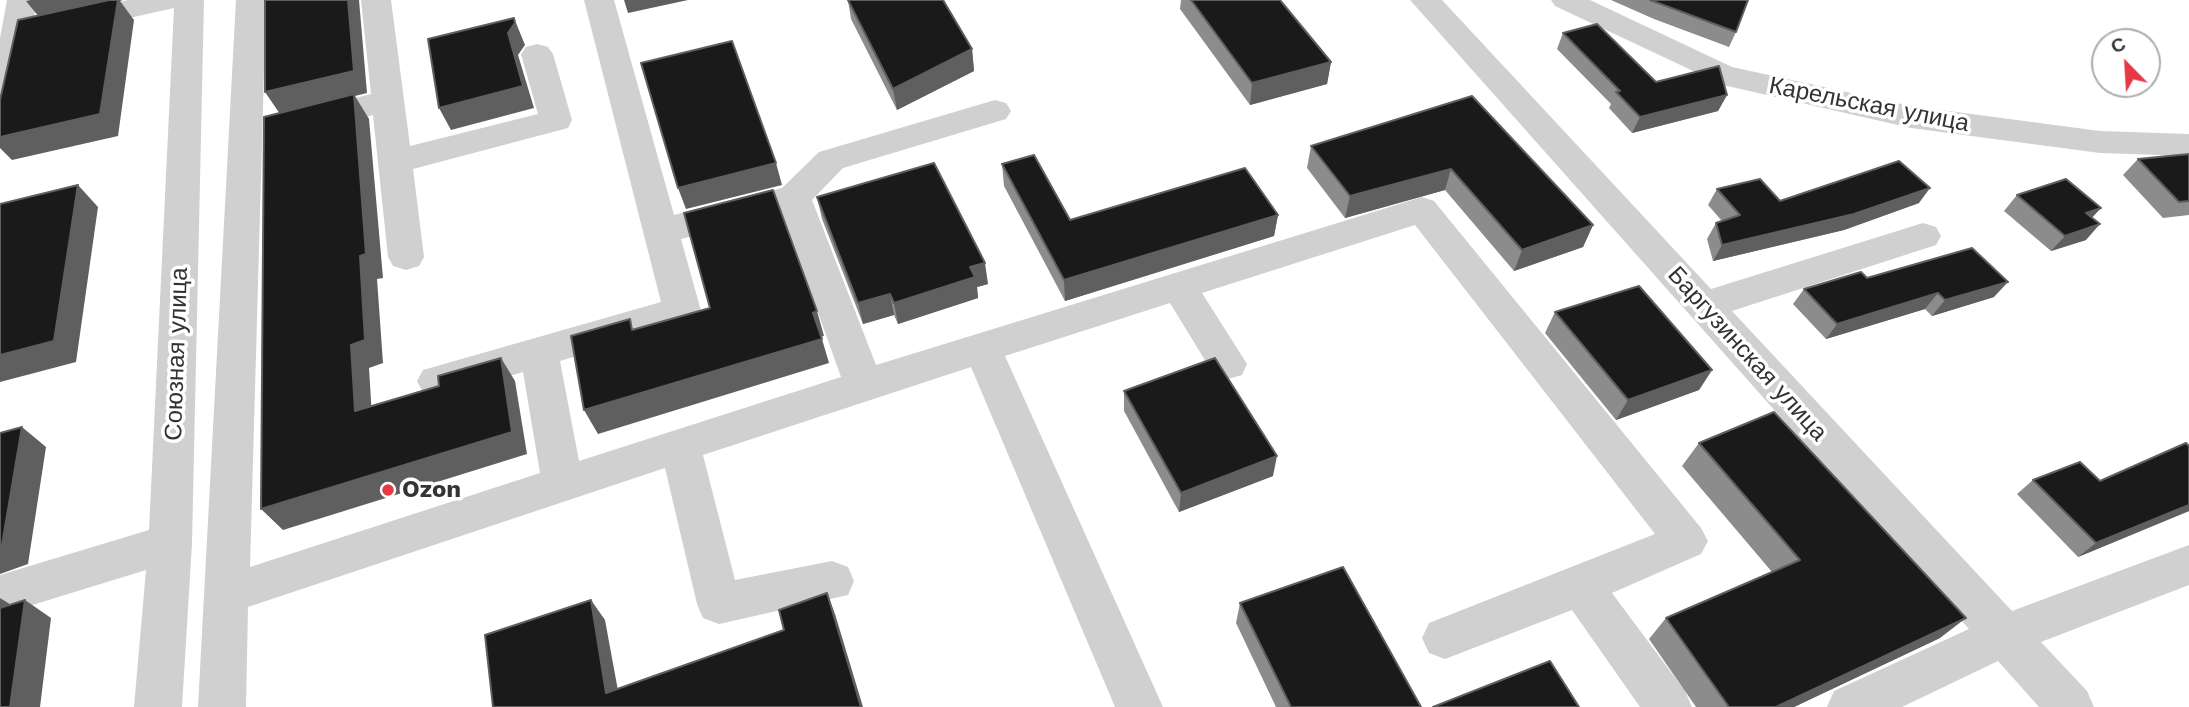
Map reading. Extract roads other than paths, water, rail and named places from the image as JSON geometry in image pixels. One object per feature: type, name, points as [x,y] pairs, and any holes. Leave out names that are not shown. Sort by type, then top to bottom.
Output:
[{"type":"street","points":[[0,99],[22,0]]},
{"type":"street","points":[[16,35],[169,0]]},
{"type":"street","name":"Союзная улица","points":[[158,707],[170,543],[189,0]]},
{"type":"street","points":[[222,707],[227,594],[267,131],[251,0]]},
{"type":"street","points":[[376,0],[405,257]]},
{"type":"street","points":[[437,381],[682,311],[599,0]]},
{"type":"street","name":"Баргузинская улица","points":[[1424,0],[2070,707]]},
{"type":"street","name":"Карельская улица","points":[[1566,0],[1723,75],[1911,117],[2099,142],[2189,145]]},
{"type":"street","points":[[395,162],[556,120],[537,54]]},
{"type":"street","points":[[267,131],[388,101]]},
{"type":"street","points":[[661,231],[794,197],[831,160],[995,111]]},
{"type":"street","points":[[794,197],[864,385]]},
{"type":"street","points":[[227,594],[864,385],[1422,210],[1686,541],[1581,586],[1445,638]]},
{"type":"street","points":[[1703,306],[1923,236]]},
{"type":"street","points":[[1178,286],[1228,364]]},
{"type":"street","points":[[982,348],[1139,707]]},
{"type":"street","points":[[539,352],[563,485]]},
{"type":"street","points":[[680,446],[719,604],[832,581]]},
{"type":"street","points":[[0,595],[170,543]]},
{"type":"street","points":[[1851,707],[2003,636],[2189,565]]},
{"type":"street","points":[[1581,586],[1668,707]]},
{"type":"place","name":"Ozon","points":[[388,490]]}]
